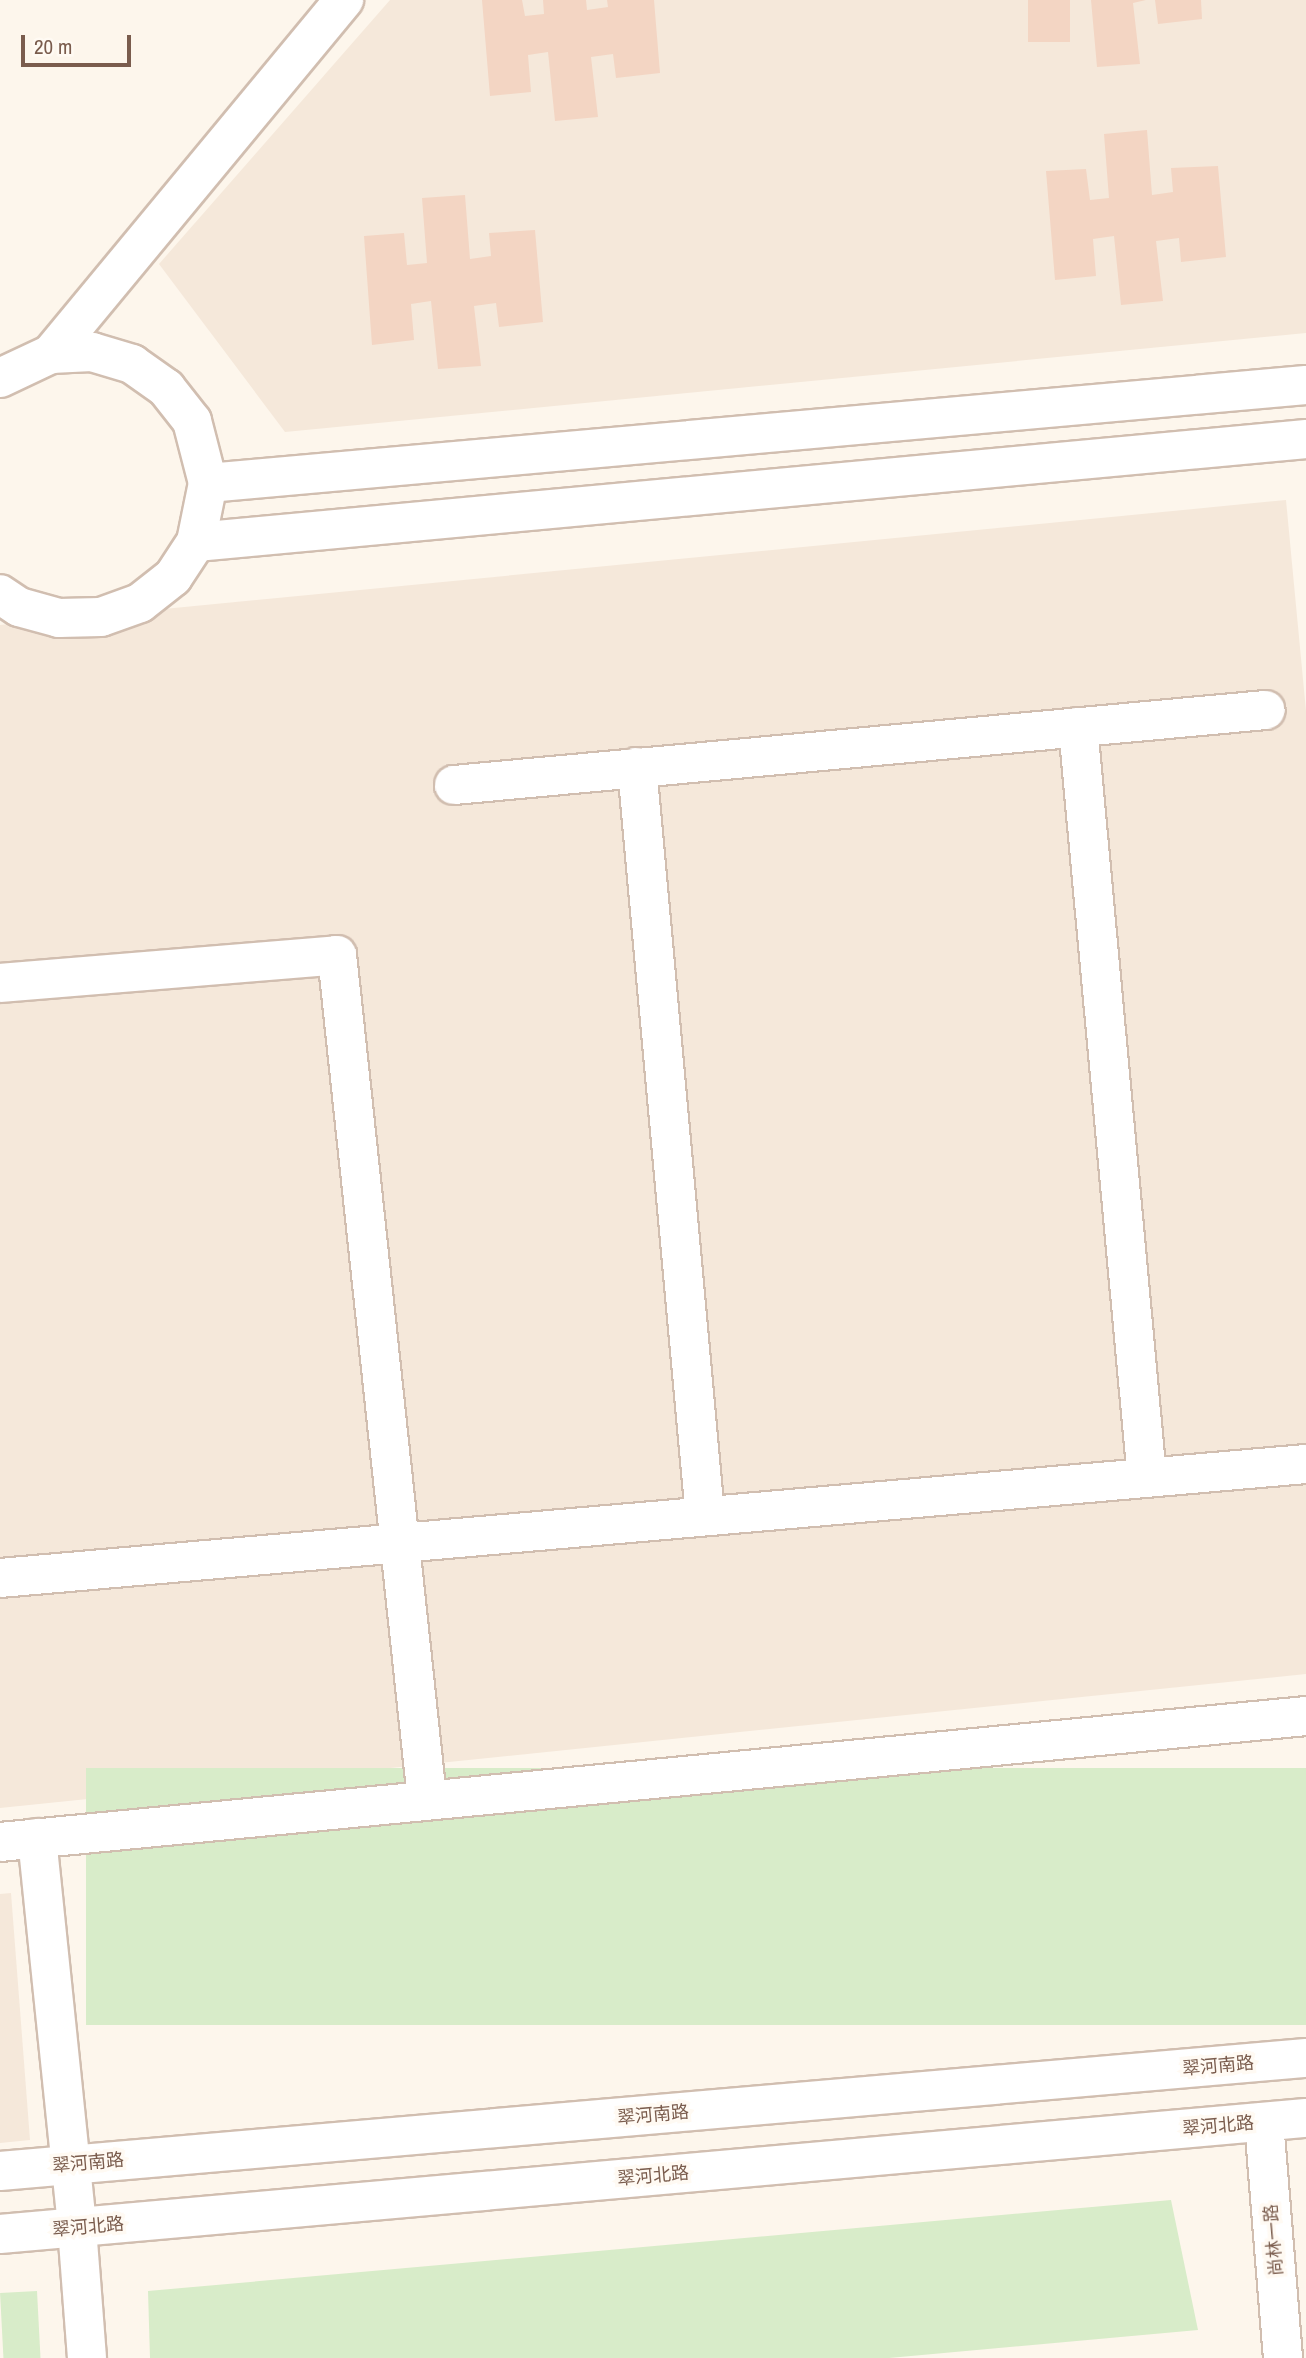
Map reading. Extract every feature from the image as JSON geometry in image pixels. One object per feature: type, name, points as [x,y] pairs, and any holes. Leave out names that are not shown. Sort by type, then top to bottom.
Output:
[{"type":"street","points":[[51,354],[344,0]]},
{"type":"street","points":[[0,378],[51,354],[92,352],[119,360],[166,388],[192,421],[208,483],[196,542],[173,577],[141,603],[101,617],[59,618],[19,607],[0,594]]},
{"type":"street","points":[[208,483],[1306,385]]},
{"type":"street","points":[[196,542],[1306,439]]},
{"type":"street","points":[[454,785],[1266,710]]},
{"type":"street","points":[[1078,727],[1146,1478]]},
{"type":"street","points":[[637,768],[705,1516]]},
{"type":"street","points":[[0,983],[337,955],[396,1543],[427,1799]]},
{"type":"street","points":[[0,1578],[1306,1464]]},
{"type":"street","points":[[87,2358],[77,2228],[18,1840],[1306,1716]]},
{"type":"street","name":"翠河南路","points":[[0,2171],[1306,2058]]},
{"type":"street","name":"翠河北路","points":[[0,2234],[1306,2118]]},
{"type":"street","name":"尚林一路","points":[[1264,2122],[1283,2358]]},
{"type":"shaded area","points":[[390,0],[1306,0],[1306,333],[285,432],[159,264]]},
{"type":"shaded area","points":[[1286,500],[1306,711],[1306,1674],[0,1808],[0,625]]},
{"type":"shaded area","points":[[11,1893],[30,2140],[0,2143],[0,1894]]},
{"type":"green space","points":[[86,1768],[1306,1768],[1306,2025],[86,2025]]},
{"type":"green space","points":[[1171,2200],[1198,2330],[889,2358],[150,2358],[148,2291]]},
{"type":"green space","points":[[37,2291],[41,2358],[3,2358],[0,2293]]},
{"type":"building","points":[[482,0],[522,0],[525,16],[544,14],[543,0],[586,0],[587,10],[608,7],[607,0],[654,0],[660,73],[616,78],[613,54],[591,57],[598,117],[555,121],[548,52],[528,55],[531,92],[490,96]]},
{"type":"building","points":[[1028,0],[1070,0],[1070,42],[1028,42]]},
{"type":"building","points":[[1091,0],[1146,0],[1133,3],[1140,64],[1097,67]]},
{"type":"building","points":[[1155,0],[1201,0],[1202,19],[1158,24]]},
{"type":"building","points":[[1147,130],[1152,195],[1173,192],[1171,168],[1218,166],[1226,257],[1181,262],[1179,238],[1156,241],[1163,301],[1121,305],[1114,236],[1093,239],[1096,276],[1055,280],[1046,171],[1086,169],[1090,200],[1109,198],[1104,134]]},
{"type":"building","points":[[465,195],[470,259],[491,256],[489,233],[535,230],[543,322],[499,327],[496,303],[474,306],[481,366],[438,369],[431,301],[411,304],[414,340],[372,345],[364,236],[404,233],[407,265],[427,263],[422,198]]}]
